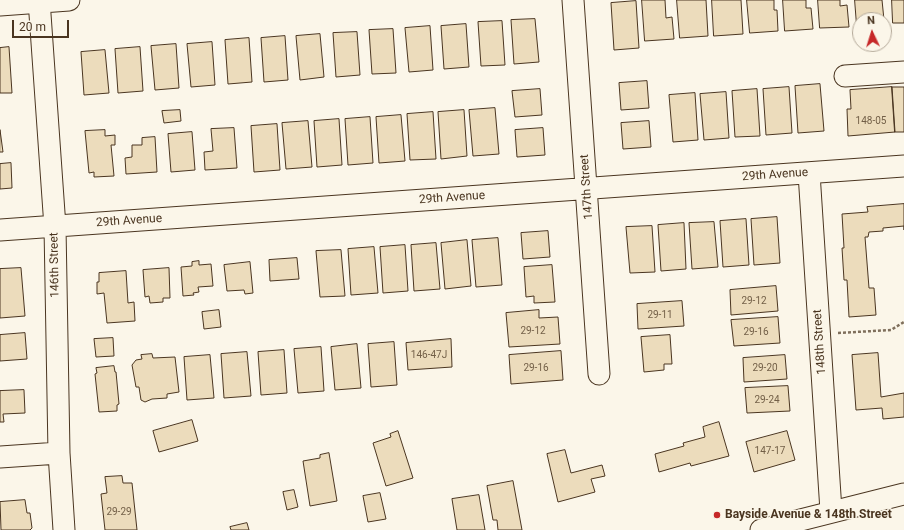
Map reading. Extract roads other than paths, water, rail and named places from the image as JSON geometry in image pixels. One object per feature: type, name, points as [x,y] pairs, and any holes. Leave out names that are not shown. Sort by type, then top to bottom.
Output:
[{"type":"street","points":[[0,5],[69,0]]},
{"type":"street","name":"147th Street","points":[[573,0],[599,374]]},
{"type":"street","name":"146th Street","points":[[39,1],[55,226],[59,453],[64,530]]},
{"type":"street","points":[[845,76],[904,72]]},
{"type":"street","name":"29th Avenue","points":[[0,230],[904,166]]},
{"type":"street","name":"148th Street","points":[[809,173],[831,512]]},
{"type":"street","points":[[0,457],[59,453]]},
{"type":"street","points":[[761,530],[904,494]]},
{"type":"place","name":"Bayside Avenue & 148th Street","points":[[717,515]]}]
